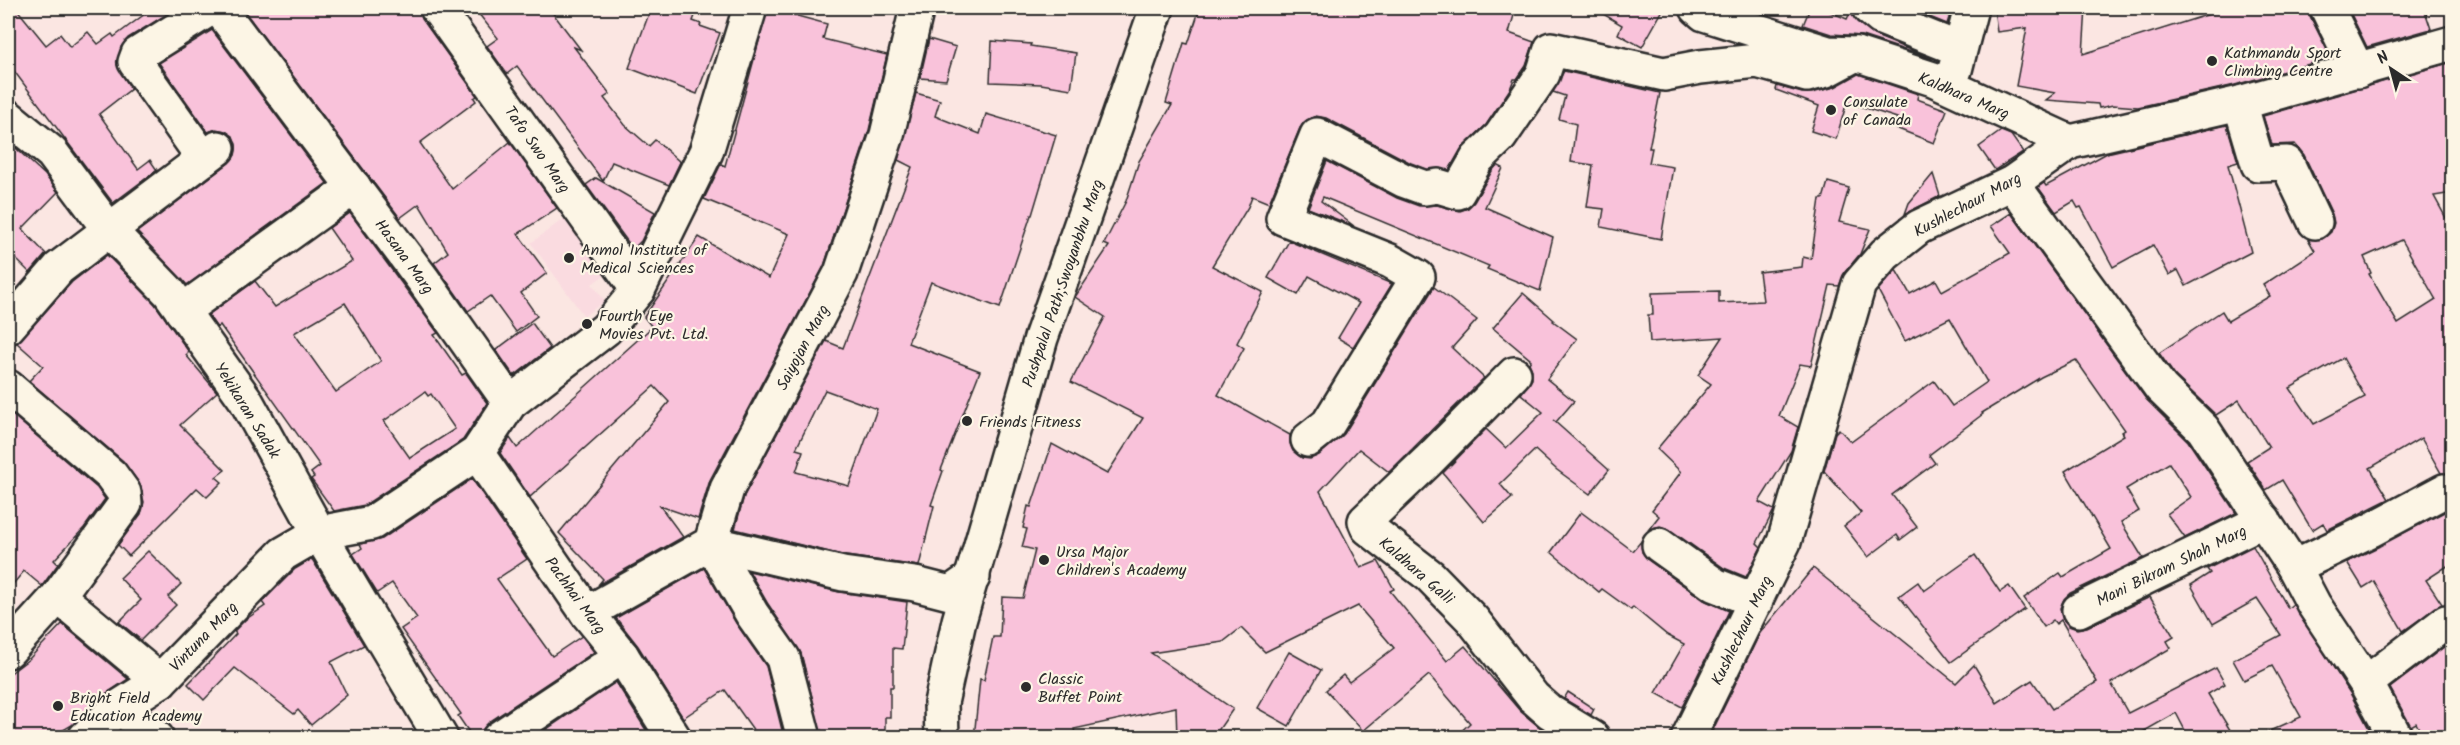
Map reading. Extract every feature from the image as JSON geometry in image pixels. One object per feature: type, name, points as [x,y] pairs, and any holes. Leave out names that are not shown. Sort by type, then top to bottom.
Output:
[{"type":"street","points":[[8,327],[59,268],[211,154],[135,62],[138,54],[211,8]]},
{"type":"street","name":"Hasana Marg","points":[[219,8],[354,187],[510,403]]},
{"type":"street","name":"Tafo Swo Marg","points":[[437,8],[638,290]]},
{"type":"street","points":[[319,532],[372,523],[477,453],[510,403],[606,329],[638,290],[706,152],[750,8]]},
{"type":"street","name":"Saiyojan Marg","points":[[711,543],[727,489],[841,273],[887,135],[918,8]]},
{"type":"street","name":"Pushpalal Path;Swoyanbhu Marg","points":[[942,738],[941,703],[959,621],[1041,338],[1157,8]]},
{"type":"street","name":"Kaldhara Marg","points":[[1697,8],[1704,14],[1827,53],[1856,54],[1951,86],[2070,142]]},
{"type":"street","points":[[1869,8],[1881,18],[1959,49]]},
{"type":"street","points":[[1951,86],[1971,8]]},
{"type":"street","points":[[2327,8],[2358,71]]},
{"type":"street","name":"Kushlechaur Marg","points":[[1688,738],[1784,542],[1859,284],[1885,254],[1918,226],[2012,183],[2070,142],[2240,103],[2452,43]]},
{"type":"street","points":[[1308,440],[1328,424],[1418,277],[1390,261],[1282,218],[1317,135],[1403,180],[1425,188],[1438,186],[1458,192],[1477,159],[1500,137],[1543,74],[1551,49],[1664,74],[1700,67],[1757,61],[1807,75],[1826,70],[1856,54]]},
{"type":"street","points":[[2240,103],[2258,164],[2287,163],[2315,222]]},
{"type":"street","name":"Yekikaran Sadak","points":[[8,117],[52,153],[110,231],[169,292],[245,399],[319,532],[441,738]]},
{"type":"street","points":[[2012,183],[2161,388],[2203,429],[2294,567],[2314,605],[2366,683],[2396,738]]},
{"type":"street","points":[[182,311],[354,187]]},
{"type":"street","name":"Kaldhara Galli","points":[[1514,374],[1365,521],[1368,528],[1430,576],[1472,619],[1533,697],[1550,712],[1593,738]]},
{"type":"street","points":[[8,387],[111,475],[124,493],[125,504],[58,596],[8,651]]},
{"type":"street","name":"Pachhai Marg","points":[[477,453],[587,614],[622,656],[674,738]]},
{"type":"street","points":[[2294,567],[2444,491]]},
{"type":"street","name":"Mani Bikram Shah Marg","points":[[2079,610],[2264,520]]},
{"type":"street","name":"Vintuna Marg","points":[[85,738],[119,707],[160,681],[283,554],[319,532]]},
{"type":"street","points":[[587,614],[711,543],[843,574],[915,584],[950,593],[973,577]]},
{"type":"street","points":[[711,543],[752,614],[783,658],[804,738]]},
{"type":"street","points":[[1659,545],[1715,585],[1756,601]]},
{"type":"street","points":[[58,596],[160,681]]},
{"type":"street","points":[[2366,683],[2446,622]]},
{"type":"street","points":[[499,738],[622,656]]},
{"type":"street","points":[[119,707],[157,738]]},
{"type":"shaded area","name":"Anmol Institute of Medical Sciences","points":[[566,217],[607,273],[592,284],[605,301],[584,316],[531,243]]},
{"type":"building","points":[[8,8],[16,8],[46,45],[60,34],[70,47],[88,32],[98,44],[112,34],[114,37],[153,8],[177,8],[128,38],[121,47],[117,65],[131,89],[99,114],[138,169],[150,160],[157,170],[113,203],[8,63]]},
{"type":"building","points":[[242,8],[419,8],[422,19],[477,96],[474,98],[476,101],[420,143],[452,189],[510,142],[557,208],[518,234],[547,273],[521,293],[537,316],[516,332],[490,296],[468,311],[434,263],[448,252],[419,204],[400,218]]},
{"type":"building","points":[[474,8],[549,8],[581,50],[574,47],[610,94],[604,98],[625,125],[649,146],[655,140],[680,162],[669,185],[612,162],[603,181],[517,66],[507,74],[487,46],[498,38]]},
{"type":"building","points":[[651,8],[698,8],[693,21],[720,33],[697,94],[629,68]]},
{"type":"building","points":[[768,8],[827,24],[823,39],[887,55],[869,130],[824,266],[710,480],[698,519],[660,506],[683,537],[598,585],[603,579],[559,533],[669,402],[654,386],[530,497],[500,453],[510,438],[517,448],[652,327],[644,317],[699,237],[769,278],[789,234],[704,199],[721,164],[725,166]]},
{"type":"building","points":[[1200,8],[1516,8],[1509,33],[1534,42],[1526,66],[1517,79],[1514,79],[1486,125],[1461,149],[1449,170],[1427,169],[1411,163],[1326,118],[1316,116],[1307,120],[1300,128],[1269,203],[1252,196],[1248,207],[1212,266],[1263,292],[1237,343],[1244,348],[1218,395],[1290,435],[1293,451],[1302,458],[1310,459],[1319,455],[1344,434],[1434,287],[1477,320],[1452,348],[1484,378],[1389,472],[1359,449],[1320,491],[1361,568],[1378,561],[1394,589],[1390,591],[1447,661],[1465,646],[1520,711],[1556,738],[1454,738],[1470,723],[1429,675],[1363,731],[1326,690],[1343,675],[1349,682],[1394,648],[1358,606],[1265,652],[1241,628],[1223,642],[1151,653],[1233,709],[1213,738],[1177,738],[1176,707],[1074,729],[1075,733],[1057,738],[974,738],[980,679],[984,680],[993,637],[1000,637],[1002,597],[1023,598],[1035,550],[1022,547],[1027,529],[1023,528],[1028,506],[1031,507],[1052,444],[1107,474],[1143,418],[1071,382],[1105,317],[1075,297],[1109,246],[1104,244],[1126,201],[1139,161],[1172,105],[1166,103],[1184,43],[1188,44]]},
{"type":"building","points":[[1593,8],[1664,8],[1642,47],[1618,34],[1622,25]]},
{"type":"building","points":[[1810,8],[1821,8],[1847,19],[1851,11],[1857,22],[1874,35],[1932,59],[1862,36],[1831,34],[1803,25]]},
{"type":"building","points":[[1925,8],[1952,8],[1947,24],[1922,14]]},
{"type":"building","points":[[1994,8],[2086,8],[2083,54],[2229,8],[2308,8],[2331,58],[2235,85],[2138,107],[2113,105],[2099,108],[2098,104],[2046,100],[2055,93],[2016,86],[2027,28],[1997,32]]},
{"type":"building","points":[[2348,8],[2424,8],[2431,29],[2367,47]]},
{"type":"building","points":[[212,30],[327,183],[187,285],[137,232],[229,163],[235,155],[236,145],[233,136],[216,129],[208,132],[159,63]]},
{"type":"building","points":[[929,39],[956,47],[946,80],[920,78]]},
{"type":"building","points":[[992,41],[1031,44],[1030,46],[1076,53],[1071,89],[1041,84],[990,82]]},
{"type":"building","points":[[2452,62],[2452,193],[2434,196],[2452,229],[2452,475],[2441,473],[2421,438],[2370,468],[2389,499],[2327,530],[2323,523],[2312,530],[2282,480],[2266,490],[2247,461],[2269,447],[2239,400],[2216,415],[2175,376],[2159,353],[2222,311],[2228,321],[2270,296],[2263,285],[2315,251],[2308,239],[2322,239],[2331,232],[2334,223],[2332,214],[2304,155],[2295,144],[2272,145],[2263,116]],"holes":[[[2402,240],[2436,300],[2398,324],[2369,274],[2371,273],[2364,257]],[[2343,358],[2365,397],[2314,424],[2290,388]]]},
{"type":"building","points":[[1564,71],[1660,93],[1649,148],[1652,148],[1649,163],[1673,167],[1661,239],[1601,227],[1604,209],[1587,207],[1593,165],[1571,162],[1576,124],[1559,119],[1565,96],[1553,92]]},
{"type":"building","points":[[1858,74],[1918,94],[1917,99],[1947,110],[1934,143],[1893,127],[1897,118],[1847,102],[1836,139],[1811,131],[1819,106],[1776,90],[1777,86],[1802,93],[1812,93],[1835,87]]},
{"type":"building","points":[[916,93],[940,100],[935,116],[980,134],[986,114],[1056,135],[1032,215],[1000,308],[931,282],[908,343],[980,371],[941,470],[943,471],[931,505],[934,506],[919,566],[846,556],[735,529],[744,496],[826,341],[843,348],[912,167],[898,160]],"holes":[[[825,390],[877,409],[849,486],[796,472],[803,451],[796,449]]]},
{"type":"building","points":[[2227,125],[2238,162],[2228,165],[2251,252],[2186,286],[2178,270],[2169,275],[2153,245],[2113,267],[2081,207],[2078,208],[2074,201],[2056,212],[2038,187],[2044,183],[2046,186],[2107,153]]},
{"type":"building","points":[[2001,131],[2011,135],[2023,152],[1995,170],[1979,147]]},
{"type":"building","points":[[8,141],[45,175],[58,192],[22,229],[46,254],[30,273],[8,251]]},
{"type":"building","points":[[1327,161],[1397,198],[1419,206],[1437,205],[1460,211],[1468,208],[1474,202],[1497,165],[1503,168],[1485,207],[1553,237],[1540,291],[1487,269],[1489,266],[1323,197],[1321,201],[1354,226],[1308,208]]},
{"type":"building","points":[[1933,174],[1940,196],[1905,214],[1909,203]]},
{"type":"building","points":[[596,178],[655,212],[641,241],[633,249],[586,185]]},
{"type":"building","points":[[1828,182],[1849,188],[1839,222],[1870,229],[1860,254],[1845,272],[1839,286],[1830,285],[1811,366],[1800,364],[1779,416],[1798,427],[1791,451],[1759,502],[1774,510],[1757,543],[1761,547],[1746,577],[1724,568],[1669,529],[1660,526],[1649,529],[1659,516],[1652,510],[1681,472],[1657,449],[1711,384],[1698,375],[1723,337],[1650,342],[1648,315],[1653,315],[1652,293],[1719,291],[1719,303],[1763,301],[1759,272],[1802,267],[1803,257],[1811,259],[1820,199],[1823,199]]},
{"type":"building","points":[[350,213],[438,333],[434,335],[462,375],[466,373],[487,403],[463,440],[365,505],[334,511],[311,479],[314,477],[311,473],[320,466],[220,325],[217,328],[208,315],[255,281],[275,307],[352,261],[329,228]],"holes":[[[345,303],[381,361],[336,392],[294,333]],[[425,392],[428,396],[431,394],[455,429],[410,458],[384,421]]]},
{"type":"building","points":[[2011,213],[2146,399],[2188,441],[2236,513],[2185,538],[2167,514],[2191,497],[2169,463],[2126,489],[2139,511],[2121,522],[2143,558],[2070,593],[2060,608],[2062,618],[2069,626],[2077,629],[2087,627],[2150,597],[2174,637],[2167,641],[2171,648],[2111,683],[2128,713],[2216,668],[2225,684],[2208,694],[2235,738],[2189,738],[2176,713],[2139,734],[2141,738],[1709,738],[1760,633],[1813,568],[1956,683],[1974,665],[1997,703],[2032,680],[2052,709],[2097,682],[2061,620],[2056,624],[2053,620],[2044,627],[2024,598],[2060,573],[2063,577],[2111,549],[2065,471],[2124,435],[2122,432],[2125,430],[2076,360],[2041,377],[1982,413],[1929,455],[1935,463],[1892,495],[1917,527],[1900,540],[1897,535],[1868,557],[1844,526],[1861,513],[1824,471],[1835,433],[1839,429],[1851,442],[1934,381],[1952,406],[1987,382],[1950,318],[1905,341],[1878,290],[1896,270],[1910,294],[1936,280],[1942,291],[2010,253],[1991,226]]},
{"type":"building","points":[[1289,241],[1392,284],[1353,347],[1338,338],[1359,303],[1309,276],[1298,295],[1268,278]]},
{"type":"building","points":[[107,255],[155,304],[189,352],[186,355],[217,392],[180,425],[225,470],[216,477],[222,482],[207,497],[197,488],[129,556],[118,545],[141,514],[144,502],[139,483],[123,461],[29,381],[43,366],[17,343],[72,282]]},
{"type":"building","points":[[1523,293],[1553,321],[1577,339],[1547,379],[1574,401],[1556,422],[1553,420],[1609,470],[1590,494],[1557,470],[1535,450],[1500,484],[1512,498],[1484,522],[1443,473],[1486,429],[1506,448],[1543,412],[1521,394],[1532,379],[1529,363],[1531,360],[1493,328]]},
{"type":"building","points":[[532,323],[550,348],[514,376],[496,350]]},
{"type":"building","points":[[8,411],[97,488],[105,499],[84,528],[54,560],[58,564],[42,586],[24,571],[8,590]]},
{"type":"building","points":[[472,479],[527,559],[497,579],[552,656],[582,636],[594,652],[489,722],[483,729],[481,738],[473,738],[458,716],[461,714],[401,629],[417,618],[392,583],[377,593],[353,554],[362,548],[360,544],[382,539]]},
{"type":"building","points":[[2452,508],[2452,563],[2426,580],[2442,604],[2403,631],[2374,581],[2363,588],[2347,562]]},
{"type":"building","points":[[1581,512],[1633,551],[1642,540],[1642,552],[1648,560],[1704,600],[1729,611],[1682,707],[1656,693],[1684,644],[1667,635],[1633,607],[1631,610],[1602,589],[1599,592],[1551,552]]},
{"type":"building","points":[[2253,546],[2288,608],[2293,604],[2350,693],[2374,738],[2254,738],[2301,717],[2272,666],[2244,680],[2233,660],[2281,635],[2257,599],[2213,624],[2191,585],[2210,573],[2207,569]]},
{"type":"building","points":[[148,551],[181,584],[168,597],[176,605],[141,640],[119,622],[141,600],[120,578]]},
{"type":"building","points":[[1975,555],[2000,592],[2009,586],[2025,609],[1951,662],[1899,596],[1918,582],[1924,591]]},
{"type":"building","points":[[312,559],[364,645],[331,662],[347,695],[311,725],[298,710],[294,714],[235,668],[204,700],[188,684],[236,634],[234,631],[265,606],[262,602],[295,569]]},
{"type":"building","points":[[704,568],[736,623],[766,666],[784,738],[759,738],[725,690],[683,718],[638,646],[616,618]]},
{"type":"building","points":[[749,571],[839,592],[907,602],[902,649],[893,648],[893,687],[890,687],[890,717],[885,717],[885,738],[822,738],[801,653]]},
{"type":"building","name":"Bright Field Education Academy","points":[[62,624],[128,679],[107,693],[72,725],[50,738],[8,738],[8,675],[29,659]]},
{"type":"building","points":[[2452,641],[2452,738],[2424,738],[2416,723],[2411,726],[2390,688]]},
{"type":"building","points":[[1289,652],[1321,670],[1289,726],[1257,708]]},
{"type":"building","points":[[616,682],[651,738],[534,738]]},
{"type":"building","points":[[1568,692],[1594,709],[1591,715],[1564,699]]},
{"type":"place","name":"Kathmandu Sport Climbing Centre","points":[[2212,61]]},
{"type":"place","name":"Consulate of Canada","points":[[1831,110]]},
{"type":"place","name":"Anmol Institute of Medical Sciences","points":[[569,258]]},
{"type":"place","name":"Fourth Eye Movies Pvt. Ltd.","points":[[587,324]]},
{"type":"place","name":"Friends Fitness","points":[[967,421]]},
{"type":"place","name":"Ursa Major Children's Academy","points":[[1044,560]]},
{"type":"place","name":"Classic Buffet Point","points":[[1026,687]]},
{"type":"place","name":"Bright Field Education Academy","points":[[58,706]]}]
